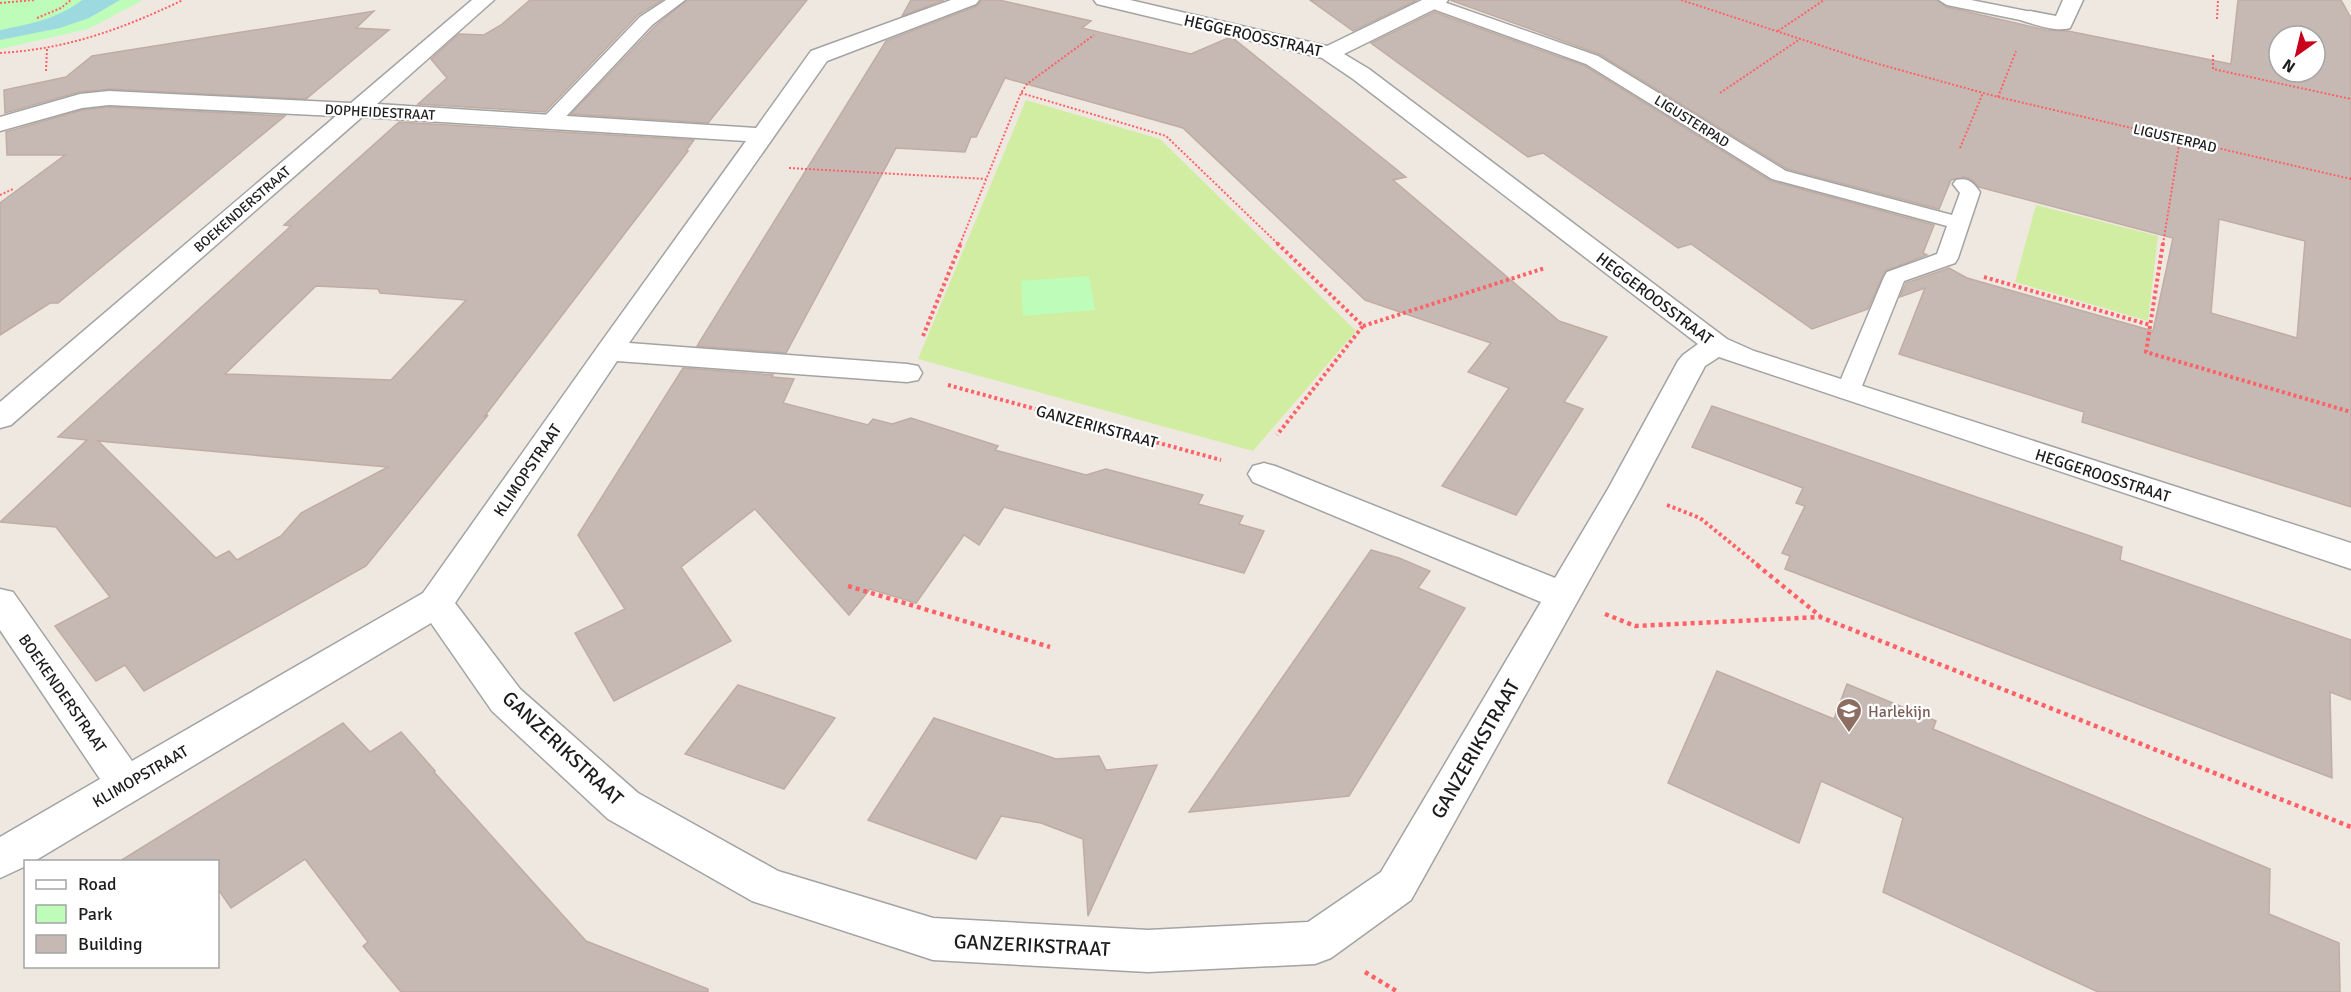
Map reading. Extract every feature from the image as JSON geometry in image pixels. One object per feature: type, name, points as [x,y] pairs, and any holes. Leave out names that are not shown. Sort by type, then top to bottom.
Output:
[{"type":"street","name":"BOEKENDERSTRAAT","points":[[0,418],[484,0]]},
{"type":"street","name":"KLIMOPSTRAAT","points":[[0,859],[436,603],[609,351],[819,56],[969,0]]},
{"type":"street","name":"HEGGEROOSSTRAAT","points":[[1104,0],[1329,53],[1361,74],[1716,345],[1744,357],[2351,556]]},
{"type":"street","points":[[2030,17],[2063,24],[2073,0]]},
{"type":"street","points":[[1329,53],[1434,2]]},
{"type":"street","name":"DOPHEIDESTRAAT","points":[[0,124],[80,101],[109,98],[551,121],[763,135]]},
{"type":"street","name":"GANZERIKSTRAAT","points":[[436,603],[506,700],[623,806],[767,887],[933,939],[1148,951],[1315,943],[1396,886],[1624,489],[1693,361],[1716,345]]},
{"type":"street","points":[[609,351],[907,374]]},
{"type":"street","points":[[1257,471],[1563,596]]},
{"type":"street","name":"BOEKENDERSTRAAT","points":[[0,602],[126,784]]},
{"type":"lane","points":[[551,121],[646,21],[677,0]]},
{"type":"lane","points":[[1947,0],[2030,17]]},
{"type":"lane","name":"LIGUSTERPAD","points":[[1434,2],[1592,60],[1779,175],[1959,223]]},
{"type":"lane","points":[[1848,391],[1895,277],[1947,258],[1970,192],[1963,184]]},
{"type":"path","points":[[0,3],[34,0]]},
{"type":"path","points":[[37,18],[61,8],[71,0]]},
{"type":"path","points":[[0,53],[47,49],[93,36],[138,20],[183,0]]},
{"type":"path","name":"LIGUSTERPAD","points":[[1680,0],[1871,62],[1998,98],[2351,179]]},
{"type":"path","points":[[1778,32],[1824,0]]},
{"type":"path","points":[[2217,18],[2218,0]]},
{"type":"path","points":[[907,374],[1021,93],[1027,84],[1133,7]]},
{"type":"path","points":[[1998,98],[2030,17]]},
{"type":"path","points":[[1684,117],[1800,39]]},
{"type":"path","points":[[2213,55],[2213,69],[2351,99]]},
{"type":"path","points":[[1021,93],[1166,136],[1364,326]]},
{"type":"path","points":[[1963,184],[1951,170],[1983,93]]},
{"type":"path","points":[[2180,140],[2146,352],[2351,412]]},
{"type":"path","points":[[741,165],[986,179]]},
{"type":"path","points":[[0,195],[13,189]]},
{"type":"path","points":[[1257,471],[1364,326],[1594,252]]},
{"type":"path","points":[[1933,263],[2150,325]]},
{"type":"path","name":"GANZERIKSTRAAT","points":[[907,374],[1257,471]]},
{"type":"path","points":[[1624,489],[1700,518],[1820,617],[2351,827]]},
{"type":"path","points":[[848,586],[1050,647]]},
{"type":"path","points":[[1563,596],[1635,626],[1820,617]]},
{"type":"green space","points":[[0,0],[143,0],[88,29],[0,49]]},
{"type":"green space","points":[[1026,100],[1160,139],[1356,331],[1253,451],[918,359]]},
{"type":"green space","points":[[2036,205],[2158,236],[2148,321],[2015,282]]},
{"type":"green space","points":[[1089,276],[1095,310],[1023,316],[1021,281]]},
{"type":"water","points":[[82,0],[120,0],[89,18],[60,28],[0,40],[0,30],[53,16]]},
{"type":"building","points":[[530,0],[662,0],[638,15],[545,112],[418,104],[447,78],[431,59],[459,34],[484,35],[501,25]]},
{"type":"building","points":[[687,0],[807,0],[708,123],[571,114],[654,27]]},
{"type":"building","points":[[911,0],[944,0],[902,16]]},
{"type":"building","points":[[981,0],[999,0],[1091,21],[1082,28],[1191,54],[1228,38],[1234,39],[1406,177],[1393,180],[1559,321],[1607,337],[1564,402],[1583,409],[1516,515],[1442,486],[1509,388],[1468,372],[1491,343],[1365,300],[1183,128],[1005,78],[976,137],[971,137],[965,152],[896,148],[786,353],[697,346],[886,41],[977,6]]},
{"type":"building","points":[[1310,0],[1417,0],[1353,31]]},
{"type":"building","points":[[1450,0],[1937,0],[1947,7],[2046,30],[2068,31],[2231,64],[2238,0],[2341,0],[2351,18],[2351,507],[2082,422],[2084,412],[1899,354],[1925,288],[1900,297],[1906,283],[1949,268],[1967,278],[2153,331],[2173,238],[1979,187],[1971,179],[1964,177],[1951,180],[1939,209],[1787,169],[1599,54]],"holes":[[[2219,219],[2305,241],[2297,338],[2211,313]]]},
{"type":"building","points":[[374,11],[356,28],[389,30],[306,99],[109,89],[79,92],[5,113],[4,90],[66,77],[92,56]]},
{"type":"building","points":[[1434,12],[1585,66],[1771,181],[1934,225],[1923,253],[1927,255],[1885,271],[1868,309],[1812,329],[1691,244],[1678,248],[1543,153],[1528,157],[1371,43]]},
{"type":"building","points":[[109,107],[285,116],[58,303],[50,303],[0,335],[0,203],[65,155],[7,155],[6,132],[82,110]]},
{"type":"building","points":[[399,122],[694,140],[686,151],[688,151],[484,417],[488,415],[366,566],[144,691],[125,665],[96,681],[55,626],[110,597],[56,527],[0,522],[87,440],[58,437],[291,226],[284,225]],"holes":[[[316,286],[378,289],[380,293],[466,300],[391,380],[225,374]],[[98,441],[341,463],[388,467],[301,513],[281,536],[237,560],[229,551],[216,558]]]},
{"type":"building","points":[[683,368],[773,375],[772,377],[794,379],[783,403],[868,425],[873,419],[892,424],[911,418],[998,446],[995,450],[1086,475],[1106,469],[1203,495],[1198,504],[1243,516],[1239,524],[1264,531],[1244,573],[1004,507],[979,545],[964,535],[916,603],[870,589],[849,615],[755,509],[681,567],[731,641],[614,701],[575,633],[625,609],[578,535]]},
{"type":"building","points":[[1712,406],[2122,547],[2120,560],[2351,640],[2351,700],[2330,692],[2332,778],[1785,569],[1790,556],[1782,553],[1805,506],[1796,503],[1803,488],[1692,447]]},
{"type":"building","points":[[1371,550],[1399,558],[1430,571],[1418,588],[1465,608],[1349,796],[1189,812]]},
{"type":"building","points":[[1717,671],[1834,719],[1847,684],[1936,721],[1933,729],[2270,869],[2269,914],[2339,943],[2340,992],[2098,992],[1883,892],[1903,818],[1821,781],[1799,843],[1668,783]]},
{"type":"building","points":[[738,685],[835,718],[784,789],[685,754]]},
{"type":"building","points":[[934,718],[1056,759],[1099,756],[1106,770],[1157,765],[1088,916],[1083,839],[1041,823],[1001,816],[976,859],[868,820]]},
{"type":"building","points":[[343,723],[370,752],[401,732],[434,772],[586,941],[708,989],[708,992],[401,992],[363,946],[368,942],[305,859],[231,908],[219,890],[219,860],[122,860]]},
{"type":"place","name":"Harlekijn","points":[[1849,734]]}]
